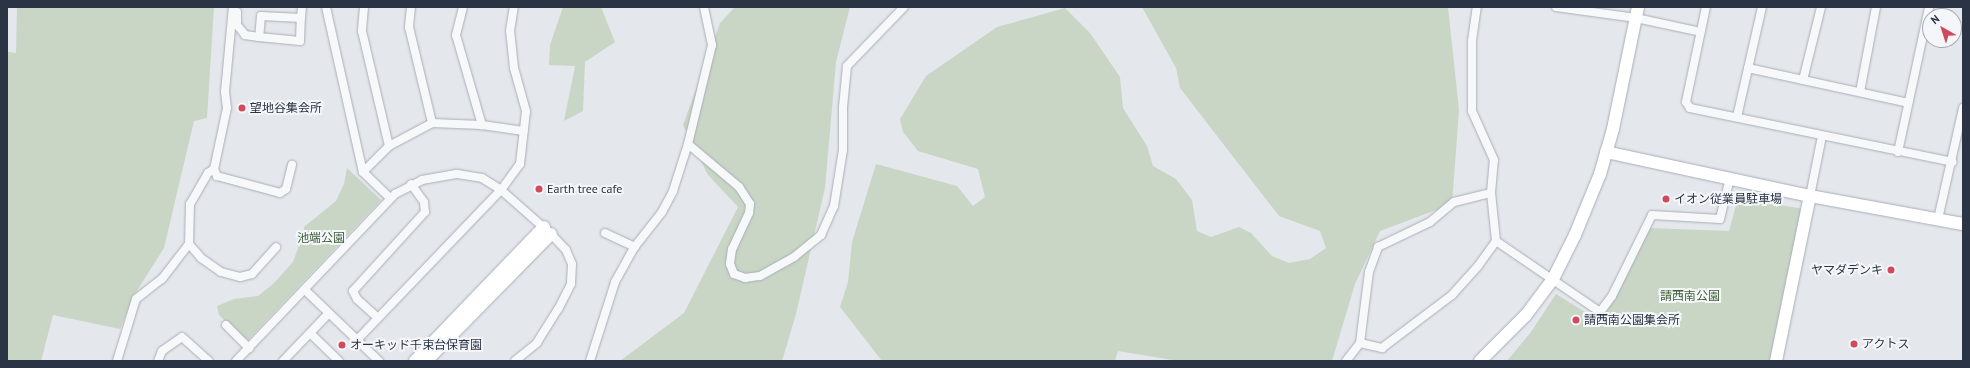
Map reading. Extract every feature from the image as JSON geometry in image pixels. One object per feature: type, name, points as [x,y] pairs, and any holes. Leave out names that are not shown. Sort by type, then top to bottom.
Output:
[{"type":"street","points":[[233,7],[225,92],[227,108],[214,169],[217,176],[280,193],[286,189],[292,165]]},
{"type":"street","points":[[237,7],[239,31],[245,35],[300,41],[302,7]]},
{"type":"street","points":[[326,7],[364,172],[390,198]]},
{"type":"street","points":[[364,7],[362,31],[389,146]]},
{"type":"street","points":[[411,7],[409,27],[432,124]]},
{"type":"street","points":[[463,7],[456,35],[482,125]]},
{"type":"street","points":[[357,340],[501,190],[520,164],[526,111],[514,68],[510,30],[514,7]]},
{"type":"street","points":[[590,361],[607,300],[622,267],[635,247],[662,212],[673,191],[688,144],[712,45],[704,7]]},
{"type":"street","points":[[688,144],[739,187],[750,204],[749,213],[732,249],[730,264],[734,274],[745,278],[760,276],[794,257],[821,236],[834,206],[843,150],[843,108],[847,66],[904,7]]},
{"type":"street","points":[[1360,343],[1382,348],[1452,295],[1478,266],[1496,241],[1491,193],[1494,160],[1472,112],[1472,41],[1477,7]]},
{"type":"street","points":[[1556,7],[1637,12],[1701,32]]},
{"type":"street","points":[[1706,7],[1687,106],[1822,136],[1952,162]]},
{"type":"street","points":[[1737,117],[1762,7]]},
{"type":"street","points":[[1804,80],[1821,7]]},
{"type":"street","points":[[1860,92],[1876,7]]},
{"type":"street","points":[[1898,152],[1929,7]]},
{"type":"street","points":[[1480,361],[1526,316],[1553,279],[1591,198],[1613,129],[1637,12]]},
{"type":"street","points":[[259,37],[261,16],[301,18]]},
{"type":"street","points":[[1748,68],[1908,103]]},
{"type":"street","points":[[1938,219],[1963,108]]},
{"type":"street","points":[[364,172],[389,146],[432,124],[482,125],[524,131]]},
{"type":"street","points":[[1776,361],[1822,136]]},
{"type":"street","points":[[1606,152],[1810,196],[1963,224]]},
{"type":"street","points":[[117,361],[136,299],[162,279],[189,244],[190,204],[208,173],[214,169]]},
{"type":"street","points":[[236,361],[305,290],[390,198],[411,184],[435,176],[457,174],[482,178],[501,190],[566,250],[572,264],[571,284],[537,343],[515,361]]},
{"type":"street","points":[[1496,241],[1600,312],[1612,296],[1652,215],[1720,219],[1730,178]]},
{"type":"street","points":[[378,318],[354,296],[353,290],[424,212],[424,202],[411,184]]},
{"type":"street","points":[[1346,361],[1360,343],[1369,272],[1378,247],[1430,222],[1454,202],[1491,193]]},
{"type":"street","points":[[414,361],[547,231]]},
{"type":"street","points":[[426,361],[547,231]]},
{"type":"street","points":[[605,234],[635,247]]},
{"type":"street","points":[[189,244],[200,258],[221,272],[240,277],[252,274],[276,247]]},
{"type":"street","points":[[305,290],[379,361]]},
{"type":"street","points":[[283,361],[329,313]]},
{"type":"street","points":[[226,325],[249,348]]},
{"type":"street","points":[[310,333],[339,361]]},
{"type":"street","points":[[158,361],[162,351],[182,337],[208,361]]},
{"type":"green space","points":[[17,7],[214,7],[207,118],[194,121],[164,248],[133,297],[120,329],[53,315],[41,361],[7,361],[7,52],[16,53]]},
{"type":"green space","points":[[563,7],[601,7],[615,42],[585,62],[583,111],[564,121],[575,66],[549,65],[550,45]]},
{"type":"green space","points":[[735,7],[850,7],[836,62],[825,188],[796,314],[782,361],[620,361],[684,313],[738,207],[708,175],[683,125],[720,23]]},
{"type":"green space","points":[[1142,7],[1448,7],[1459,110],[1452,204],[1380,231],[1355,284],[1332,361],[1179,361],[1118,351],[1115,361],[882,361],[840,307],[848,282],[852,242],[876,164],[957,186],[973,206],[985,197],[978,169],[918,151],[903,132],[900,119],[926,76],[997,27],[1065,8],[1090,33],[1120,77],[1123,108],[1147,146],[1153,166],[1176,179],[1192,200],[1197,231],[1211,237],[1239,227],[1251,233],[1272,256],[1289,263],[1310,259],[1326,248],[1320,231],[1279,216],[1180,88],[1176,68]]},
{"type":"green space","name":"池端公園","points":[[347,168],[381,200],[249,339],[244,339],[219,315],[217,306],[234,299],[258,296],[273,284],[293,262],[304,232],[304,227],[336,201],[344,184]]},
{"type":"green space","name":"請西南公園","points":[[1738,198],[1804,209],[1770,361],[1507,361],[1531,332],[1556,294],[1601,322],[1649,228],[1729,231]]},
{"type":"place","name":"望地谷集会所","points":[[242,108]]},
{"type":"place","name":"Earth tree cafe","points":[[539,189]]},
{"type":"place","name":"イオン従業員駐車場","points":[[1666,199]]},
{"type":"place","name":"ヤマダデンキ","points":[[1891,270]]},
{"type":"place","name":"請西南公園集会所","points":[[1576,320]]},
{"type":"place","name":"アクトス","points":[[1854,344]]},
{"type":"place","name":"オーキッド千束台保育園","points":[[342,345]]}]
